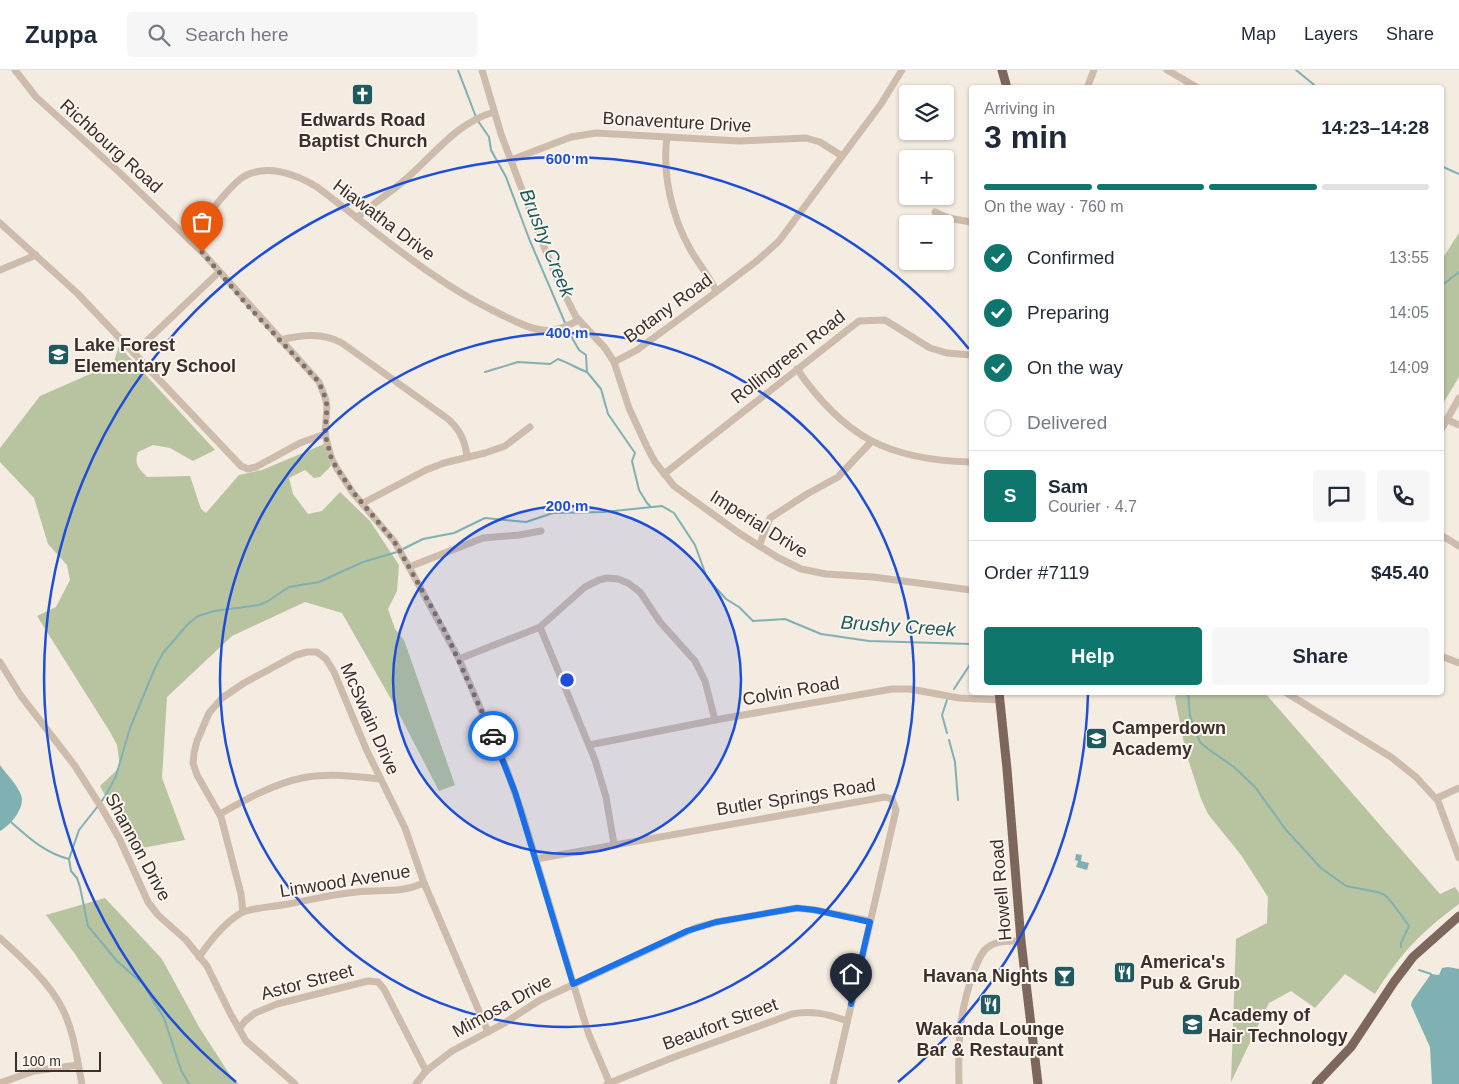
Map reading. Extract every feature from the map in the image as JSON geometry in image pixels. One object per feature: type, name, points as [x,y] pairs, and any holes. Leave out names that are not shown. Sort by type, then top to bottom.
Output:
[{"type":"main road","points":[[1002,70],[1006,85]]},
{"type":"main road","name":"Howell Road","points":[[999,696],[1022,941],[1038,1084]]},
{"type":"main road","points":[[1316,1084],[1351,1047],[1413,957],[1459,916]]},
{"type":"street","name":"Richbourg Road","points":[[15,70],[36,97],[188,237],[314,376],[322,388],[327,406],[325,434],[331,457],[336,467],[399,549],[459,659],[507,770],[589,1035],[609,1084]]},
{"type":"street","name":"Botany Road","points":[[482,70],[494,112],[546,252],[579,320],[601,343],[614,362],[653,339],[758,260],[779,241],[880,104],[902,70]]},
{"type":"street","points":[[1088,85],[1094,70]]},
{"type":"street","points":[[1167,70],[1193,85]]},
{"type":"street","points":[[357,218],[406,179],[454,133],[472,120],[494,112]]},
{"type":"street","name":"Bonaventure Drive","points":[[511,160],[584,134],[613,133],[738,141],[806,138],[820,142],[842,156]]},
{"type":"street","points":[[667,137],[666,169],[676,215],[689,246],[716,291]]},
{"type":"street","name":"Hiawatha Drive","points":[[188,237],[238,181],[258,171],[269,170],[285,173],[304,179],[317,187],[404,256],[472,300],[534,328],[544,330],[562,329],[579,320]]},
{"type":"street","points":[[935,212],[948,218],[969,222]]},
{"type":"street","points":[[0,223],[77,293],[245,469],[256,467],[300,443],[325,434]]},
{"type":"street","points":[[0,270],[36,255]]},
{"type":"street","points":[[134,353],[219,272]]},
{"type":"street","name":"Rollingreen Road","points":[[664,474],[859,321],[885,320],[930,348],[947,353],[969,355]]},
{"type":"street","points":[[280,340],[297,336],[316,335],[342,343],[448,419],[464,440],[467,457]]},
{"type":"street","name":"Imperial Drive","points":[[614,362],[629,408],[654,462],[674,486],[759,546],[790,564],[811,572],[873,577],[969,590]]},
{"type":"street","points":[[797,369],[812,391],[835,416],[854,432],[871,442],[934,460],[969,462]]},
{"type":"street","points":[[1444,426],[1459,398]]},
{"type":"street","points":[[1448,420],[1459,425]]},
{"type":"street","points":[[363,503],[426,470],[505,446],[530,427]]},
{"type":"street","points":[[759,546],[770,518],[838,477],[871,442]]},
{"type":"street","points":[[409,567],[483,538],[518,536],[541,531]]},
{"type":"street","points":[[1444,537],[1459,546]]},
{"type":"street","points":[[459,659],[540,627],[588,584],[607,578],[618,579],[628,583],[640,592],[660,622],[699,667],[715,720]]},
{"type":"street","points":[[540,627],[589,745],[606,797],[614,844]]},
{"type":"street","name":"McSwain Drive","points":[[242,912],[241,894],[220,814],[197,775],[193,763],[196,741],[209,713],[222,698],[244,683],[296,656],[313,651],[321,654],[332,666],[380,779],[404,828],[424,883],[488,1032]]},
{"type":"street","points":[[1444,657],[1459,663]]},
{"type":"street","name":"Shannon Drive","points":[[0,662],[22,696],[75,766],[103,810],[120,840],[148,902],[158,915],[186,940],[210,972],[246,1041],[295,1084]]},
{"type":"street","name":"Colvin Road","points":[[589,745],[715,720],[892,689],[966,699],[999,696]]},
{"type":"street","points":[[1291,695],[1391,756],[1416,777],[1437,798],[1459,858]]},
{"type":"street","points":[[220,814],[252,797],[301,778],[330,776],[380,779]]},
{"type":"street","points":[[1437,798],[1459,788]]},
{"type":"street","name":"Butler Springs Road","points":[[536,859],[885,796],[892,799],[896,810],[833,1084]]},
{"type":"street","name":"Linwood Avenue","points":[[199,957],[208,943],[242,912],[342,893],[400,891],[424,883]]},
{"type":"street","name":"Mimosa Drive","points":[[416,1084],[426,1071],[452,1051],[503,1024],[540,1000],[687,931],[716,922],[797,908],[870,922]]},
{"type":"street","points":[[1,940],[34,972],[60,1002],[71,1030],[82,1084]]},
{"type":"street","points":[[959,1084],[959,1029],[963,1006],[977,965],[985,950],[995,944],[1004,941],[1022,941]]},
{"type":"street","name":"Astor Street","points":[[239,1029],[254,1013],[268,1006],[354,984],[376,981],[384,988],[426,1071]]},
{"type":"street","name":"Beaufort Street","points":[[609,1084],[669,1059],[792,1014],[818,1013],[847,1021]]},
{"type":"street","points":[[0,1083],[34,1071],[78,1065]]},
{"type":"green space","points":[[1459,233],[1459,377],[1444,402],[1444,256]]},
{"type":"green space","points":[[119,346],[215,450],[193,461],[170,448],[153,445],[138,452],[136,460],[138,466],[147,477],[190,476],[201,509],[206,513],[239,475],[262,470],[324,444],[331,466],[320,477],[314,478],[305,470],[289,478],[293,494],[308,514],[322,511],[340,492],[370,521],[399,565],[397,591],[388,609],[395,629],[404,640],[455,785],[439,791],[396,708],[342,613],[305,602],[232,636],[167,697],[162,778],[185,840],[131,850],[100,786],[120,767],[117,745],[37,616],[56,607],[70,580],[67,565],[48,544],[34,498],[0,462],[0,448],[40,396],[113,364]]},
{"type":"green space","points":[[1176,695],[1267,695],[1440,894],[1455,887],[1459,893],[1459,904],[1433,924],[1412,944],[1393,967],[1375,994],[1345,974],[1315,1008],[1291,991],[1269,1003],[1231,1082],[1236,939],[1267,923],[1268,897],[1241,855],[1208,814],[1186,753]]},
{"type":"green space","points":[[105,898],[162,959],[199,1027],[230,1075],[239,1084],[163,1084],[75,954],[46,915]]},
{"type":"water","points":[[0,765],[17,787],[22,800],[16,816],[0,831]]},
{"type":"water","points":[[1076,854],[1082,855],[1081,861],[1089,863],[1087,870],[1076,867],[1078,861],[1075,860]]},
{"type":"water","points":[[1442,968],[1459,969],[1459,1084],[1432,1084],[1430,1047],[1411,1005],[1431,974],[1439,975]]},
{"type":"waterway","name":"Brushy Creek","points":[[458,70],[476,117]]},
{"type":"waterway","points":[[1296,70],[1314,85]]},
{"type":"waterway","name":"Brushy Creek","points":[[478,121],[489,137],[491,150],[506,177],[530,241],[566,325]]},
{"type":"waterway","points":[[1444,167],[1459,174]]},
{"type":"waterway","name":"Brushy Creek","points":[[1444,284],[1459,272]]},
{"type":"waterway","name":"Brushy Creek","points":[[567,329],[579,350],[586,355],[587,372],[601,389],[608,414],[635,453],[632,461],[639,490],[651,507]]},
{"type":"waterway","points":[[485,372],[518,362],[550,364],[558,359],[587,372]]},
{"type":"waterway","name":"Brushy Creek","points":[[401,550],[423,539],[454,533],[485,518],[526,522],[553,513],[604,512],[662,506],[674,513],[695,545],[707,578],[726,599],[739,607],[753,621],[785,619],[821,634],[869,641],[969,644]]},
{"type":"waterway","points":[[101,802],[116,776],[130,728],[155,668],[163,653],[188,624],[198,616],[214,611],[259,605],[289,587],[319,582],[363,562],[397,552]]},
{"type":"waterway","points":[[954,689],[969,666]]},
{"type":"waterway","points":[[1188,695],[1190,716],[1200,742],[1234,767],[1255,787],[1286,830],[1321,868],[1346,886],[1385,895],[1393,904],[1409,926],[1401,947]]},
{"type":"waterway","points":[[947,700],[942,715],[947,733]]},
{"type":"waterway","points":[[949,740],[955,762],[958,800]]},
{"type":"waterway","points":[[98,806],[79,830],[69,859],[71,871],[77,878],[80,887],[88,926],[117,961],[143,984],[164,1018],[181,1070],[189,1084]]},
{"type":"waterway","points":[[11,822],[45,849],[69,859]]},
{"type":"waterway","points":[[1419,970],[1431,974]]},
{"type":"way so far","points":[[202,252],[248,306],[319,382],[327,406],[325,434],[331,457],[347,484],[394,541],[446,633],[493,736]]},
{"type":"place","name":"Edwards Road Baptist Church","points":[[363,95]]},
{"type":"place","name":"Lake Forest Elementary School","points":[[58,355]]},
{"type":"place","name":"Camperdown Academy","points":[[1096,738]]},
{"type":"place","name":"America's Pub & Grub","points":[[1124,972]]},
{"type":"place","name":"Havana Nights","points":[[1064,976]]},
{"type":"place","name":"Wakanda Lounge Bar & Restaurant","points":[[990,1004]]},
{"type":"place","name":"Academy of Hair Technology","points":[[1192,1025]]},
{"type":"route","points":[[493,736],[522,813],[573,984],[702,925],[797,908],[870,922],[851,1004]]}]
